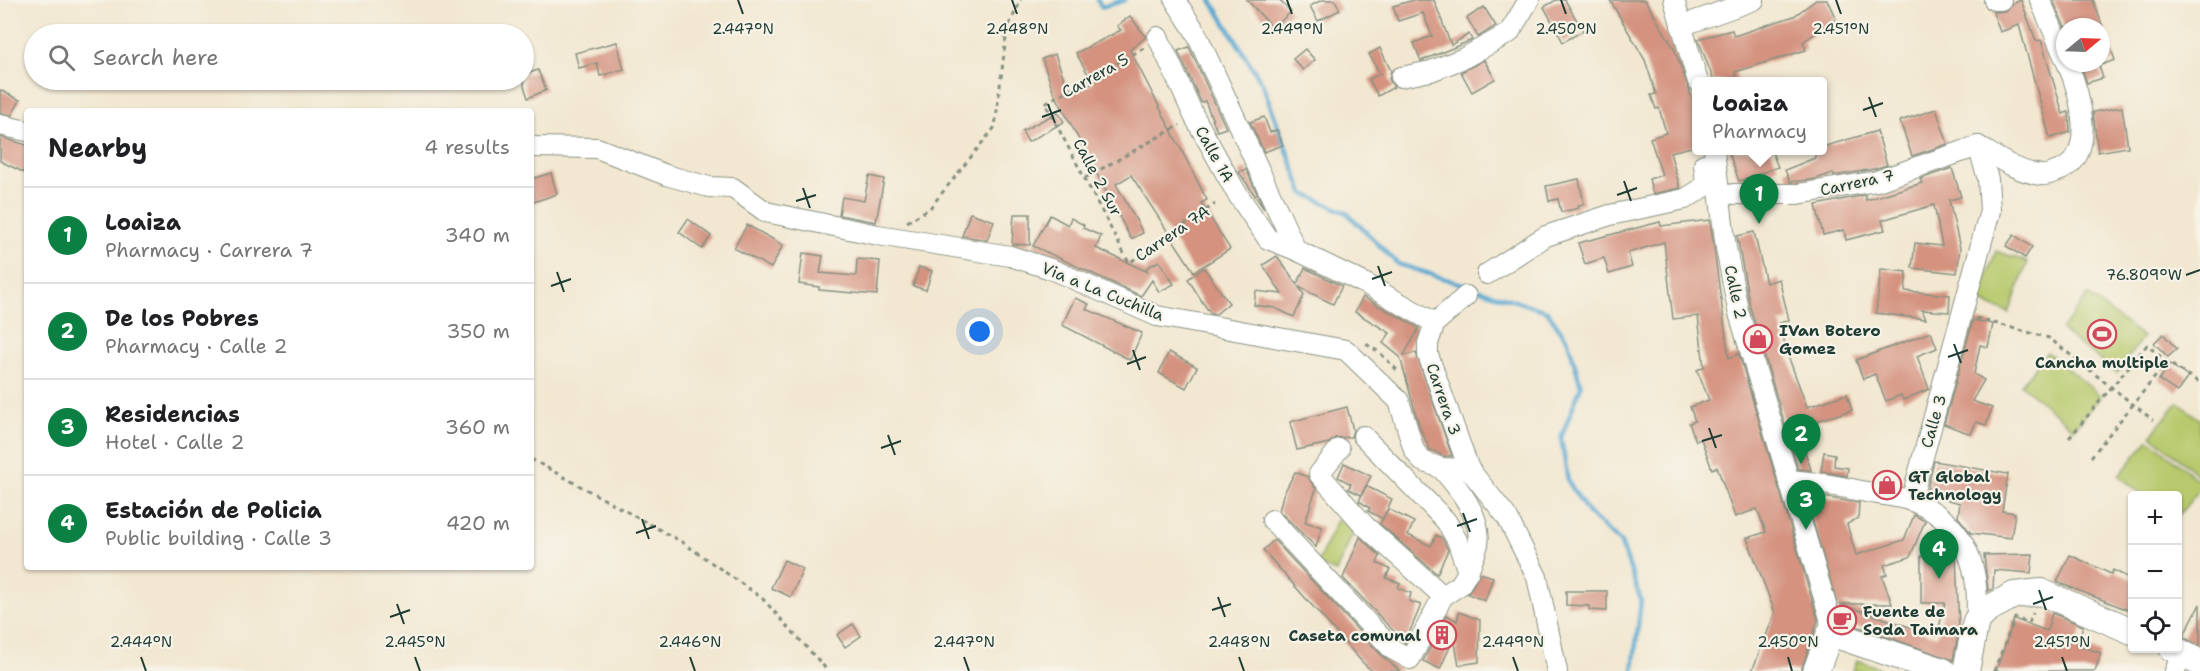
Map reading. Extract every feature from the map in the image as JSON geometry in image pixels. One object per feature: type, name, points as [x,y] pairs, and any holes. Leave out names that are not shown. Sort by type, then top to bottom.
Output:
[{"type":"main road","points":[[1966,671],[1976,621],[2002,600],[2014,595],[2041,592],[2128,629]]},
{"type":"main road","name":"Calle 2","points":[[1816,671],[1830,633]]},
{"type":"main road","points":[[1830,633],[1943,671]]},
{"type":"street","points":[[1175,0],[1195,31],[1296,250],[1366,284],[1435,323],[1466,296]]},
{"type":"street","points":[[1401,76],[1439,68],[1509,33],[1529,0]]},
{"type":"street","points":[[1674,0],[1697,77]]},
{"type":"street","points":[[1681,26],[1754,0]]},
{"type":"street","points":[[1994,0],[2001,0]]},
{"type":"street","points":[[2040,0],[2056,37]]},
{"type":"street","name":"Calle 1A","points":[[1151,42],[1236,192],[1268,239],[1296,250]]},
{"type":"street","points":[[1978,147],[2018,170],[2043,176],[2064,169],[2075,159],[2084,139],[2082,121],[2069,72]]},
{"type":"street","points":[[0,125],[24,129]]},
{"type":"street","name":"Via a La Cuchilla","points":[[534,147],[597,148],[666,176],[709,187],[733,188],[766,212],[878,235],[1010,256],[1051,269],[1156,316],[1346,350],[1399,401],[1414,450],[1422,461],[1441,468]]},
{"type":"street","name":"Carrera 7","points":[[1733,194],[1798,194],[1877,181],[1978,147]]},
{"type":"street","name":"Calle 3","points":[[1911,501],[1990,211],[1988,180],[1978,147]]},
{"type":"street","points":[[1706,155],[1706,186],[1713,215]]},
{"type":"street","name":"Calle 2","points":[[1715,155],[1726,248],[1738,310],[1830,618],[1830,633]]},
{"type":"street","points":[[1487,274],[1546,236],[1610,215],[1685,199],[1706,186]]},
{"type":"street","name":"Carrera 3","points":[[1435,323],[1428,343],[1428,355],[1469,470],[1507,518],[1537,577],[1557,671]]},
{"type":"street","points":[[1363,436],[1446,521],[1457,540],[1468,572]]},
{"type":"street","points":[[1338,449],[1319,474],[1365,526],[1443,596]]},
{"type":"street","points":[[1441,468],[1469,470]]},
{"type":"street","points":[[1272,520],[1392,649],[1410,659],[1443,596],[1460,585],[1468,572],[1479,543],[1473,514],[1461,491],[1441,468]]},
{"type":"street","points":[[1788,480],[1911,501],[1937,515],[1959,536],[1973,562],[1979,592],[1976,621]]},
{"type":"path","points":[[878,235],[891,233],[930,208],[995,126],[1007,29],[1022,0]]},
{"type":"path","name":"Carrera 5","points":[[1045,103],[1151,42]]},
{"type":"path","name":"Calle 2 Sur","points":[[1045,103],[1129,262]]},
{"type":"path","points":[[1086,178],[1182,124]]},
{"type":"path","name":"Carrera 7A","points":[[1129,262],[1215,204]]},
{"type":"path","points":[[1963,314],[2049,338],[2153,420]]},
{"type":"path","points":[[2069,438],[2147,345],[2167,362],[2200,383]]},
{"type":"path","points":[[2091,458],[2167,362]]},
{"type":"path","points":[[534,461],[682,542],[762,598],[828,671]]},
{"type":"path","points":[[1994,671],[2015,618],[2029,623]]},
{"type":"green space","name":"Cancha multiple","points":[[1996,251],[2028,262],[2009,313],[1978,301]]},
{"type":"green space","name":"Cancha multiple","points":[[2088,295],[2143,337],[2117,373],[2061,330]]},
{"type":"green space","name":"Cancha multiple","points":[[2047,352],[2101,396],[2074,429],[2021,385]]},
{"type":"green space","name":"Cancha multiple","points":[[2178,402],[2200,420],[2200,477],[2151,435]]},
{"type":"green space","points":[[2149,439],[2200,482],[2200,489],[2182,511],[2182,491],[2138,491],[2119,476]]},
{"type":"green space","points":[[1337,520],[1355,528],[1336,572],[1317,564]]},
{"type":"green space","points":[[1857,660],[1878,667],[1877,671],[1853,671]]},
{"type":"building","points":[[1247,0],[1279,0],[1291,12],[1273,28]]},
{"type":"building","points":[[1322,0],[1335,0],[1340,10],[1318,21],[1310,6]]},
{"type":"building","points":[[1414,0],[1434,0],[1451,45],[1469,34],[1472,40],[1421,61],[1414,43],[1432,36],[1423,13],[1398,21],[1393,6]]},
{"type":"building","points":[[1556,0],[1565,0],[1583,31],[1563,42],[1544,7]]},
{"type":"building","points":[[1610,0],[1645,0],[1674,48],[1692,98],[1692,147],[1670,152],[1680,188],[1653,194],[1649,179],[1662,175],[1650,138],[1666,133],[1659,108],[1656,109],[1651,95],[1656,94],[1645,60]]},
{"type":"building","points":[[1816,0],[1827,0],[1836,19],[1803,42],[1806,50],[1735,72],[1737,77],[1712,77],[1698,39],[1732,30],[1734,36],[1794,16]]},
{"type":"building","points":[[2021,0],[2036,41],[2041,40],[2063,114],[2068,112],[2069,114],[2070,132],[2050,138],[2019,25],[2000,32],[1993,12],[2006,11],[2012,4]]},
{"type":"building","points":[[2053,0],[2093,0],[2100,18],[2061,18]]},
{"type":"building","points":[[1484,7],[1496,26],[1478,37],[1467,18]]},
{"type":"building","points":[[1130,16],[1146,37],[1130,50],[1207,200],[1201,203],[1230,249],[1194,272],[1131,175],[1116,184],[1143,233],[1131,239],[1053,90],[1042,59],[1055,54],[1070,95],[1093,83],[1076,53],[1121,30],[1117,26]]},
{"type":"building","points":[[617,42],[624,69],[600,76],[597,63],[579,68],[575,53]]},
{"type":"building","points":[[2110,46],[2115,60],[2110,62]]},
{"type":"building","points":[[1189,47],[1226,128],[1217,131],[1205,101],[1201,102],[1178,51]]},
{"type":"building","points":[[1380,48],[1391,71],[1389,79],[1394,87],[1378,96],[1369,79],[1380,74],[1369,54]]},
{"type":"building","points":[[1305,49],[1315,60],[1303,70],[1293,59]]},
{"type":"building","points":[[1484,60],[1495,79],[1472,92],[1461,72]]},
{"type":"building","points":[[538,70],[546,90],[528,98],[525,90],[534,90],[534,71]]},
{"type":"building","points":[[2083,72],[2101,72],[2103,78],[2087,83]]},
{"type":"building","points":[[0,90],[20,100],[12,115],[0,113]]},
{"type":"building","points":[[2122,107],[2128,147],[2098,152],[2093,112]]},
{"type":"building","points":[[1936,109],[1948,144],[1912,156],[1900,121]]},
{"type":"building","points":[[1058,112],[1064,122],[1028,142],[1022,131]]},
{"type":"building","points":[[1264,117],[1270,132],[1277,130],[1283,145],[1264,152],[1250,122]]},
{"type":"building","points":[[1877,131],[1887,165],[1790,182],[1785,170],[1815,158],[1815,155],[1827,155],[1827,146]]},
{"type":"building","points":[[0,137],[24,144],[24,173],[0,161]]},
{"type":"building","points":[[1730,155],[1773,155],[1778,167],[1739,181]]},
{"type":"building","points":[[1952,168],[1961,197],[1949,200],[1960,248],[1957,273],[1912,268],[1915,243],[1942,246],[1934,205],[1882,220],[1885,230],[1846,240],[1844,230],[1823,235],[1816,205],[1865,195],[1866,200],[1922,183],[1920,179]]},
{"type":"building","points":[[1246,169],[1264,209],[1239,172]]},
{"type":"building","points":[[551,173],[557,194],[534,202],[534,178]]},
{"type":"building","points":[[869,176],[884,179],[876,222],[839,215],[842,197],[864,201]]},
{"type":"building","points":[[1579,179],[1584,204],[1578,205],[1579,208],[1561,212],[1558,199],[1549,201],[1546,186]]},
{"type":"building","points":[[970,213],[994,221],[987,240],[962,236]]},
{"type":"building","points":[[1014,214],[1030,214],[1030,245],[1012,244]]},
{"type":"building","points":[[1050,215],[1068,225],[1071,218],[1084,225],[1083,228],[1101,236],[1096,248],[1148,272],[1146,268],[1159,261],[1174,284],[1159,292],[1152,280],[1141,296],[1033,246]]},
{"type":"building","points":[[688,219],[711,236],[702,249],[679,232]]},
{"type":"building","points":[[1710,220],[1729,358],[1739,354],[1818,620],[1801,671],[1752,671],[1775,613],[1747,538],[1766,532],[1757,509],[1735,517],[1717,467],[1712,469],[1701,439],[1696,441],[1689,423],[1695,421],[1690,407],[1709,400],[1697,370],[1704,367],[1698,316],[1673,319],[1664,242],[1628,253],[1632,267],[1609,274],[1604,258],[1585,264],[1578,243],[1660,222],[1661,226]]},
{"type":"building","points":[[747,225],[783,245],[771,268],[734,248]]},
{"type":"building","points":[[1754,232],[1766,283],[1779,279],[1789,320],[1780,323],[1787,353],[1807,407],[1847,394],[1852,410],[1797,427],[1811,470],[1798,469],[1750,307],[1737,236]]},
{"type":"building","points":[[2014,235],[2032,247],[2025,258],[2006,246]]},
{"type":"building","points":[[803,253],[823,256],[820,273],[856,276],[857,259],[880,261],[877,295],[819,290],[819,287],[799,284]]},
{"type":"building","points":[[1277,256],[1297,284],[1305,268],[1342,286],[1333,304],[1299,287],[1304,295],[1294,317],[1275,308],[1254,305],[1256,291],[1282,294],[1263,265]]},
{"type":"building","points":[[919,267],[932,271],[926,290],[913,286]]},
{"type":"building","points":[[1204,268],[1229,303],[1216,314],[1211,314],[1188,279]]},
{"type":"building","points":[[1881,269],[1907,272],[1905,291],[1950,295],[1949,312],[1922,310],[1926,319],[1876,313]]},
{"type":"building","points":[[1363,297],[1419,328],[1404,355],[1416,353],[1452,456],[1443,456],[1429,449],[1419,425],[1400,357],[1383,343],[1390,333],[1355,312]]},
{"type":"building","points":[[1075,298],[1089,304],[1086,309],[1142,333],[1130,360],[1062,325]]},
{"type":"building","points":[[1973,320],[1993,324],[1988,347],[1980,345],[1974,374],[1984,380],[1972,401],[1992,408],[1986,425],[1976,422],[1971,434],[1944,424]]},
{"type":"building","points":[[1931,332],[1937,348],[1917,356],[1929,389],[1903,400],[1901,395],[1886,401],[1875,374],[1863,379],[1856,360]]},
{"type":"building","points":[[2163,334],[2177,349],[2168,357],[2154,343]]},
{"type":"building","points":[[1169,352],[1197,367],[1186,388],[1159,373]]},
{"type":"building","points":[[2170,364],[2188,377],[2177,392],[2159,380]]},
{"type":"building","points":[[1347,407],[1353,430],[1351,437],[1335,438],[1329,443],[1297,450],[1290,422]]},
{"type":"building","points":[[1824,452],[1835,454],[1834,466],[1848,468],[1847,476],[1821,471]]},
{"type":"building","points":[[1934,461],[2008,474],[2002,511],[2015,513],[2011,538],[1971,533],[1958,517],[1960,503],[1926,494]]},
{"type":"building","points":[[1344,463],[1371,476],[1361,495],[1348,489],[1351,484],[1338,477]]},
{"type":"building","points":[[1295,472],[1308,477],[1316,489],[1305,522],[1322,527],[1316,547],[1279,511],[1283,495]]},
{"type":"building","points":[[1366,486],[1392,499],[1383,519],[1368,511],[1370,508],[1359,501]]},
{"type":"building","points":[[1805,494],[1859,503],[1858,518],[1847,524],[1856,555],[1904,540],[1914,515],[1925,521],[1910,557],[1884,565],[1887,574],[1882,576],[1892,604],[1840,604],[1937,636],[1945,603],[1921,603],[1921,556],[1956,555],[1959,630],[1953,660],[1842,621]]},
{"type":"building","points":[[1388,509],[1414,522],[1408,535],[1431,546],[1436,535],[1442,538],[1448,550],[1437,574],[1380,524]]},
{"type":"building","points":[[1360,537],[1380,556],[1377,563],[1390,569],[1386,578],[1400,583],[1398,588],[1411,593],[1409,601],[1421,605],[1405,643],[1343,578]]},
{"type":"building","points":[[1274,540],[1383,657],[1400,671],[1372,671],[1363,663],[1263,550]]},
{"type":"building","points":[[2033,554],[2031,573],[1994,570],[1993,589],[1988,591],[1984,555]]},
{"type":"building","points":[[2070,555],[2111,574],[2113,570],[2128,578],[2128,610],[2057,582]]},
{"type":"building","points":[[784,560],[803,569],[791,597],[771,588]]},
{"type":"building","points":[[1480,573],[1493,577],[1485,601],[1468,594]]},
{"type":"building","points":[[1566,591],[1607,591],[1607,611],[1589,610],[1589,606],[1566,605]]},
{"type":"building","points":[[2200,604],[2200,646],[2183,637]]},
{"type":"building","points":[[1459,612],[1480,620],[1479,662],[1459,665],[1454,638],[1440,669],[1423,661],[1447,615],[1457,621]]},
{"type":"building","points":[[2052,613],[2083,626],[2077,645],[2101,653],[2095,671],[1996,671],[2014,619],[2047,631]]},
{"type":"building","points":[[853,624],[861,636],[845,647],[837,635]]},
{"type":"waterway","points":[[1097,0],[1102,7],[1125,0]]},
{"type":"waterway","points":[[1211,0],[1262,83],[1303,193],[1347,213],[1398,264],[1547,311],[1568,341],[1581,386],[1561,438],[1568,481],[1588,513],[1621,543],[1641,600],[1633,671]]},
{"type":"place","name":"Loaiza","points":[[1759,224]]},
{"type":"place","name":"Cancha multiple","points":[[2102,334]]},
{"type":"place","name":"IVan Botero Gomez","points":[[1758,339]]},
{"type":"place","name":"De los Pobres","points":[[1801,464]]},
{"type":"place","name":"GT Global Technology","points":[[1887,485]]},
{"type":"place","name":"Residencias","points":[[1806,530]]},
{"type":"place","name":"Estación de Policia","points":[[1939,579]]},
{"type":"place","name":"Fuente de Soda Taimara","points":[[1842,620]]},
{"type":"place","name":"Caseta comunal","points":[[1442,635]]}]
